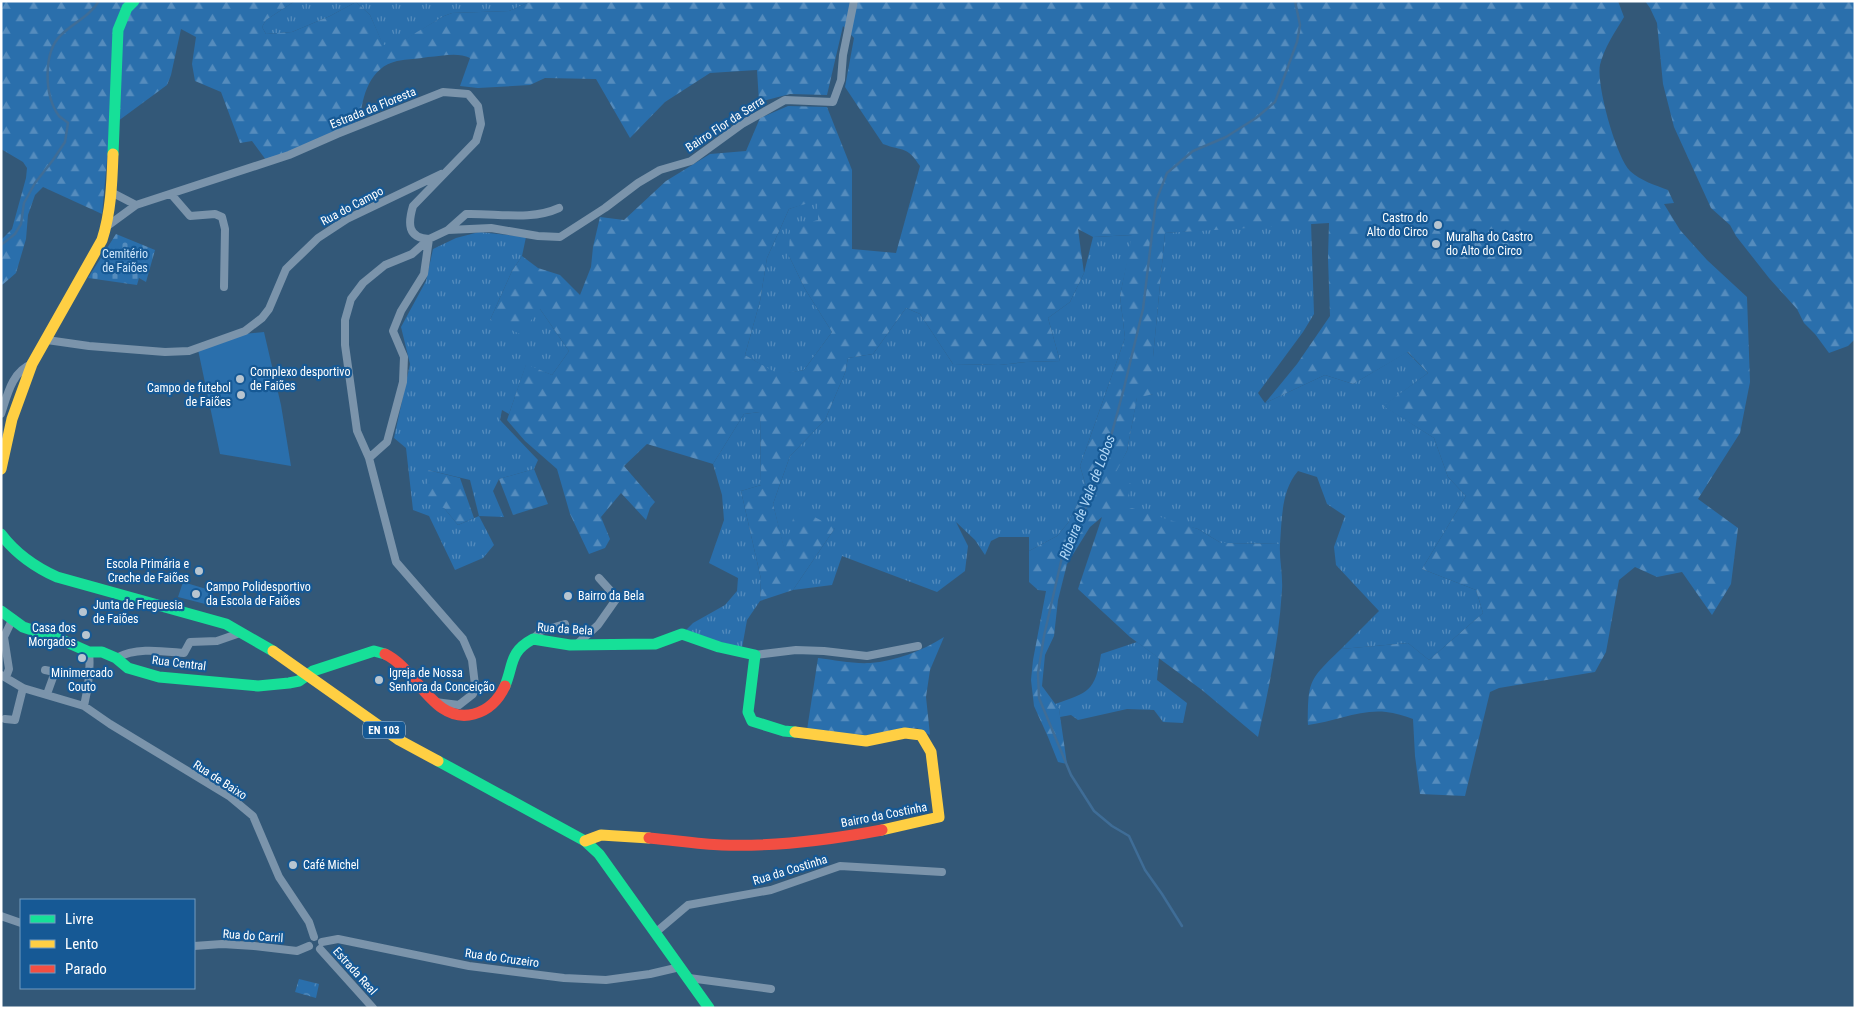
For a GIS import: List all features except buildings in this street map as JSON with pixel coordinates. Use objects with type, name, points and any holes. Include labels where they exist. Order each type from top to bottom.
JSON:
[{"type":"street","points":[[1,469],[12,418],[32,364],[102,240],[106,227],[111,192],[118,30],[127,8],[134,1]]},
{"type":"street","name":"Bairro Flor da Serra","points":[[435,702],[459,705],[474,694],[475,684],[472,660],[463,639],[396,562],[370,458],[357,431],[345,345],[345,320],[350,299],[363,282],[385,265],[412,254],[429,239],[448,230],[492,228],[538,236],[560,237],[605,208],[638,183],[660,170],[691,161],[742,124],[785,100],[832,102],[841,80],[843,55],[854,1]]},
{"type":"street","name":"Estrada da Floresta","points":[[106,227],[136,205],[289,155],[443,92],[468,94],[478,106],[481,124],[476,141],[413,206],[409,220],[412,232],[421,238],[429,239]]},
{"type":"street","name":"Rua do Campo","points":[[47,340],[89,346],[165,352],[189,351],[245,331],[262,318],[269,308],[286,269],[318,238],[347,219],[445,172]]},
{"type":"street","points":[[111,192],[136,205]]},
{"type":"street","points":[[171,194],[190,216],[215,214],[222,218],[225,229],[224,287]]},
{"type":"street","points":[[448,230],[466,214],[528,214],[549,212],[559,208]]},
{"type":"street","points":[[370,458],[386,442],[403,382],[404,357],[393,331],[401,311],[424,274],[429,239]]},
{"type":"street","points":[[1,414],[16,376],[25,367],[32,364]]},
{"type":"street","name":"EN 103","points":[[1,534],[29,561],[45,573],[66,581],[226,624],[273,652],[399,740],[585,841],[599,854],[709,1008]]},
{"type":"street","points":[[576,645],[598,625],[617,598],[599,578]]},
{"type":"street","name":"Rua Central","points":[[1,611],[23,627],[62,640],[89,652],[102,652],[116,658],[128,668],[159,677],[258,686],[299,681],[306,676]]},
{"type":"street","points":[[3,676],[9,669],[4,637],[13,618]]},
{"type":"street","points":[[533,639],[541,631],[565,624]]},
{"type":"street","points":[[116,658],[127,652],[184,653],[190,642],[217,641],[240,633]]},
{"type":"street","name":"Rua da Bela","points":[[306,676],[313,671],[374,651],[381,652],[390,655],[419,683],[435,702],[453,716],[472,714],[487,709],[500,698],[508,680],[515,653],[524,644],[533,639],[576,645],[655,644],[682,634],[719,647],[755,655]]},
{"type":"street","points":[[755,655],[796,650],[867,656],[918,646]]},
{"type":"street","points":[[84,706],[88,687],[89,652]]},
{"type":"street","name":"Bairro da Costinha","points":[[585,841],[595,836],[611,836],[671,839],[726,845],[779,844],[844,837],[896,828],[939,817],[931,752],[921,735],[905,733],[866,741],[784,732],[752,721],[748,712],[755,655]]},
{"type":"street","points":[[45,670],[55,672],[47,694]]},
{"type":"street","name":"Rua de Baixo","points":[[3,676],[23,688],[84,706],[110,724],[229,796],[253,816],[280,877],[309,922],[314,937]]},
{"type":"street","points":[[5,719],[15,720],[23,688]]},
{"type":"street","name":"Rua da Costinha","points":[[655,933],[688,905],[771,890],[840,866],[942,872]]},
{"type":"street","points":[[1,916],[20,924]]},
{"type":"street","points":[[314,937],[318,938],[321,946],[315,951],[309,946],[310,940],[314,937]]},
{"type":"street","name":"Rua do Cruzeiro","points":[[321,946],[338,939],[469,966],[564,978],[606,980],[650,974],[680,967]]},
{"type":"street","name":"Rua do Carril","points":[[195,946],[222,944],[297,951],[309,946]]},
{"type":"street","name":"Estrada Real","points":[[321,946],[373,1008]]},
{"type":"street","points":[[689,978],[771,989]]},
{"type":"green space","points":[[1,1],[295,1],[266,20],[262,27],[266,34],[292,32],[330,16],[356,2],[370,15],[383,44],[390,48],[452,13],[509,11],[532,1],[1618,1],[1624,17],[1604,52],[1600,65],[1600,74],[1608,120],[1619,151],[1630,171],[1648,182],[1668,190],[1674,203],[1664,204],[1680,230],[1707,260],[1747,297],[1750,382],[1740,433],[1698,499],[1738,528],[1731,584],[1712,615],[1682,572],[1657,577],[1635,567],[1619,580],[1606,652],[1595,672],[1499,688],[1490,692],[1465,796],[1420,794],[1413,719],[1393,713],[1366,712],[1308,725],[1309,698],[1312,682],[1322,668],[1341,649],[1408,643],[1429,660],[1483,613],[1476,590],[1422,569],[1466,496],[1448,477],[1434,438],[1383,406],[1428,373],[1408,352],[1353,384],[1325,375],[1265,403],[1297,364],[1330,316],[1329,223],[1165,233],[1153,357],[1153,394],[1137,398],[1127,451],[1115,474],[1131,484],[1125,510],[1132,508],[1198,529],[1221,543],[1280,544],[1281,608],[1266,701],[1258,737],[1202,690],[1130,637],[1078,589],[1102,517],[1090,527],[1067,564],[1058,600],[1054,636],[1045,655],[1042,686],[1059,709],[1067,764],[1058,762],[1034,706],[1031,680],[1033,660],[1046,591],[1038,590],[1029,582],[1029,551],[1057,536],[1068,523],[1086,486],[1080,466],[1125,338],[1120,296],[1132,235],[1093,237],[1078,229],[1084,273],[1070,302],[1048,318],[1060,361],[999,365],[953,364],[920,314],[906,308],[873,354],[848,358],[845,373],[825,420],[790,456],[773,504],[785,551],[796,507],[835,528],[793,590],[760,601],[761,579],[741,491],[761,485],[760,412],[744,414],[713,464],[647,444],[624,466],[655,502],[650,508],[646,520],[621,493],[601,517],[610,539],[605,548],[589,554],[570,514],[557,469],[525,441],[507,420],[526,364],[552,375],[569,351],[540,309],[520,334],[490,320],[512,271],[522,256],[538,268],[560,275],[580,295],[591,267],[593,247],[600,217],[624,220],[666,181],[710,154],[746,151],[760,118],[788,106],[827,107],[852,170],[852,249],[896,253],[920,166],[908,152],[883,144],[845,87],[854,38],[843,26],[827,95],[790,94],[759,102],[757,70],[710,73],[665,102],[630,138],[596,79],[545,78],[530,85],[478,88],[460,86],[470,58],[465,56],[450,55],[397,61],[380,69],[374,76],[365,92],[360,120],[288,153],[266,160],[252,141],[240,143],[221,92],[195,81],[192,64],[196,37],[181,29],[167,85],[110,127],[102,214],[43,187],[35,195],[28,215],[26,239],[16,273],[1,286],[1,240],[12,229],[27,168],[23,162],[1,149]],"holes":[[[818,200],[818,220],[790,227],[789,256],[805,289],[832,332],[804,370],[778,374],[745,355],[760,301],[767,258],[789,209]]]},
{"type":"green space","points":[[295,1],[532,1],[509,11],[452,13],[390,49],[383,45],[370,15],[356,2],[330,16],[292,32],[266,34],[262,27],[266,20]]},
{"type":"green space","points":[[1645,1],[1855,1],[1855,339],[1848,346],[1829,353],[1804,323],[1797,309],[1769,278],[1736,236],[1730,225],[1711,208],[1674,127],[1663,84],[1657,23]]},
{"type":"green space","points":[[818,199],[818,220],[789,256],[805,289],[832,332],[804,370],[778,375],[745,355],[760,301],[767,258],[789,209]]},
{"type":"green space","points":[[1311,222],[1314,314],[1258,393],[1265,403],[1325,375],[1353,384],[1407,352],[1428,373],[1384,406],[1434,438],[1448,477],[1466,496],[1422,569],[1476,590],[1483,613],[1429,660],[1408,643],[1341,649],[1379,611],[1336,565],[1334,547],[1345,516],[1327,504],[1317,477],[1298,471],[1292,479],[1283,506],[1280,544],[1221,543],[1198,529],[1124,510],[1114,474],[1127,451],[1137,397],[1153,394],[1153,357],[1165,233]]},
{"type":"green space","points":[[479,232],[526,237],[522,256],[512,271],[490,320],[540,309],[569,351],[552,375],[526,365],[509,414],[502,410],[500,420],[538,460],[534,469],[499,479],[493,491],[504,517],[479,516],[494,545],[483,558],[455,570],[429,516],[413,510],[406,448],[394,438],[410,364],[401,327],[426,281],[433,249],[456,238]],"holes":[[[428,470],[470,480],[479,516],[458,525],[444,508]]]},
{"type":"green space","name":"Cemitério de Faiões","points":[[116,234],[155,250],[146,282],[139,278],[137,285],[88,278]]},
{"type":"green space","points":[[1133,235],[1120,296],[1125,338],[1080,466],[1086,486],[1068,523],[1057,536],[1029,551],[1029,537],[999,537],[991,541],[985,555],[975,540],[956,522],[968,546],[965,571],[937,592],[842,556],[832,585],[793,590],[835,528],[785,553],[773,504],[790,456],[825,420],[845,373],[848,358],[873,354],[906,308],[920,314],[953,364],[999,365],[1060,361],[1048,318],[1070,302],[1084,273],[1093,237]]},
{"type":"green space","name":"Complexo desportivo de Faiões","points":[[264,332],[281,405],[291,466],[220,454],[197,345],[234,335]]},
{"type":"green space","points":[[760,412],[761,485],[741,491],[761,579],[760,601],[747,620],[742,648],[684,632],[693,623],[725,605],[737,591],[738,578],[709,563],[724,520],[722,495],[713,464],[744,414]]},
{"type":"green space","points":[[534,469],[548,504],[513,515],[499,479]]},
{"type":"green space","points":[[428,470],[460,478],[474,518],[458,525],[444,508],[427,503]]},
{"type":"green space","name":"Campo Polidesportivo da Escola de Faiões","points":[[183,582],[213,591],[209,605],[178,597]]},
{"type":"green space","points":[[944,637],[930,670],[926,697],[930,735],[917,728],[864,736],[807,730],[818,658],[857,663],[880,662],[927,647]]},
{"type":"green space","points":[[1137,642],[1159,658],[1157,680],[1187,703],[1183,723],[1163,722],[1154,710],[1127,709],[1078,720],[1071,715],[1060,717],[1059,709],[1055,704],[1083,693],[1088,689],[1096,676],[1101,654]]},
{"type":"green space","points":[[299,979],[319,984],[316,998],[295,992]]},
{"type":"waterway","points":[[1,245],[15,234],[21,224],[24,203],[35,183],[65,142],[68,123],[59,116],[54,107],[48,86],[51,52],[61,35],[91,11],[99,1]]},
{"type":"waterway","name":"Ribeira de Vale de Lobos","points":[[1182,926],[1145,870],[1129,836],[1112,826],[1094,811],[1071,775],[1039,698],[1038,673],[1044,636],[1063,553],[1085,510],[1106,455],[1124,388],[1143,309],[1156,201],[1167,173],[1193,151],[1226,137],[1256,118],[1275,102],[1297,42],[1300,25],[1295,1]]},
{"type":"traffic: fast","points":[[113,154],[118,30],[127,8],[134,1]]},
{"type":"traffic: fast","points":[[1,534],[26,559],[57,577],[226,624],[273,651]]},
{"type":"traffic: fast","points":[[1,611],[23,627],[62,640],[89,652],[102,652],[116,658],[128,668],[159,677],[258,686],[289,683],[299,681],[313,671],[374,651],[385,654]]},
{"type":"traffic: fast","points":[[505,686],[513,659],[520,649],[533,639],[570,645],[655,644],[682,634],[719,647],[755,655],[748,712],[752,721],[784,731],[795,732]]},
{"type":"traffic: fast","points":[[438,761],[585,841],[599,854],[709,1008]]},
{"type":"traffic: slow","points":[[1,469],[12,419],[32,364],[102,240],[109,208],[113,154]]},
{"type":"traffic: slow","points":[[273,651],[399,740],[438,761]]},
{"type":"traffic: slow","points":[[795,732],[866,741],[905,733],[921,735],[931,752],[939,817],[882,830]]},
{"type":"traffic: slow","points":[[585,841],[601,835],[649,838]]},
{"type":"traffic: jam","points":[[385,654],[407,671],[437,704],[448,711],[460,715],[474,714],[489,707],[497,700],[505,686]]},
{"type":"traffic: jam","points":[[649,838],[713,844],[762,845],[822,840],[882,830]]},
{"type":"place","name":"Castro do Alto do Circo","points":[[1438,225]]},
{"type":"place","name":"Muralha do Castro do Alto do Circo","points":[[1436,244]]},
{"type":"place","name":"Complexo desportivo de Faiões","points":[[240,379]]},
{"type":"place","name":"Campo de futebol de Faiões","points":[[241,395]]},
{"type":"place","name":"Escola Primária e Creche de Faiões","points":[[199,571]]},
{"type":"place","name":"Campo Polidesportivo da Escola de Faiões","points":[[196,594]]},
{"type":"place","name":"Bairro da Bela","points":[[568,596]]},
{"type":"place","name":"Junta de Freguesia de Faiões","points":[[83,612]]},
{"type":"place","name":"Casa dos Morgados","points":[[86,635]]},
{"type":"place","name":"Minimercado Couto","points":[[82,658]]},
{"type":"place","name":"Igreja de Nossa Senhora da Conceição","points":[[379,680]]},
{"type":"place","name":"Café Michel","points":[[293,865]]}]
